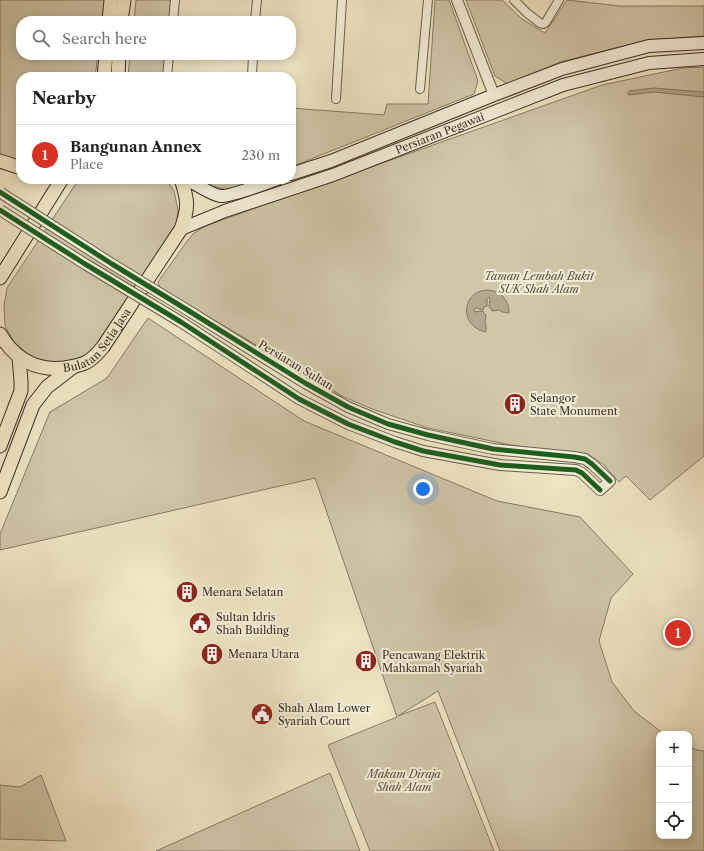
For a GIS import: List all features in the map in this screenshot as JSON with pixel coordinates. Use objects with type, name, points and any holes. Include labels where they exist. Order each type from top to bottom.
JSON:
[{"type":"main road","points":[[109,16],[111,0]]},
{"type":"main road","points":[[122,16],[124,0]]},
{"type":"main road","name":"Persiaran Pegawai","points":[[296,172],[331,161],[562,69],[649,46],[704,43]]},
{"type":"main road","name":"Persiaran Pegawai","points":[[181,229],[225,210],[333,175],[563,85],[649,63],[704,58]]},
{"type":"main road","points":[[104,72],[106,60]]},
{"type":"main road","points":[[118,72],[119,60]]},
{"type":"main road","points":[[0,161],[16,166]]},
{"type":"main road","points":[[0,278],[59,184]]},
{"type":"main road","name":"Bulatan Setia Jasa","points":[[0,334],[4,341],[19,357],[38,366],[53,369],[73,367],[85,363],[93,357],[103,347],[181,229],[187,206],[182,184]]},
{"type":"main road","points":[[195,184],[221,196],[261,184]]},
{"type":"main road","points":[[0,446],[21,391],[19,357]]},
{"type":"main road","points":[[0,492],[33,406],[47,387],[73,367]]},
{"type":"street","points":[[173,16],[175,0]]},
{"type":"street","points":[[255,16],[257,0]]},
{"type":"street","points":[[336,99],[342,0]]},
{"type":"street","points":[[420,89],[428,0]]},
{"type":"street","points":[[457,0],[494,95]]},
{"type":"street","points":[[514,0],[543,24],[546,22],[560,0]]},
{"type":"street","points":[[168,72],[169,60]]},
{"type":"street","points":[[252,72],[253,60]]},
{"type":"street","name":"Persiaran Sultan","points":[[0,210],[84,264],[181,322],[299,399],[348,424],[423,451],[500,465],[576,470],[582,473],[600,490],[610,481],[585,459],[493,449],[428,435],[388,424],[348,407],[305,383],[112,264],[1,192]]},
{"type":"green space","points":[[0,0],[106,0],[104,16],[16,16],[16,60],[97,60],[96,72],[16,72],[16,159],[0,156]]},
{"type":"green space","points":[[136,0],[171,0],[169,16],[134,16]]},
{"type":"green space","points":[[435,0],[449,0],[478,81],[474,94],[296,165],[296,108],[384,115],[387,104],[428,104]]},
{"type":"green space","points":[[466,0],[502,0],[522,19],[545,33],[567,0],[620,6],[704,6],[704,36],[647,40],[560,62],[508,84],[495,76]]},
{"type":"green space","points":[[130,60],[166,60],[164,72],[128,72]]},
{"type":"green space","name":"Taman Lembah Bukit SUK Shah Alam","points":[[704,67],[704,456],[650,500],[626,476],[619,482],[603,464],[592,458],[506,444],[428,428],[372,409],[342,396],[160,288],[158,282],[185,244],[193,234],[205,226],[602,85],[683,68]]},
{"type":"green space","points":[[76,184],[169,184],[174,191],[178,210],[176,226],[102,345],[86,358],[64,365],[47,363],[30,356],[14,342],[5,326],[4,306],[7,288]]},
{"type":"green space","points":[[207,184],[248,184],[231,191]]},
{"type":"green space","name":"Makam Diraja Shah Alam","points":[[148,318],[304,421],[497,501],[580,517],[633,574],[611,598],[599,641],[612,682],[634,711],[660,731],[656,731],[656,839],[692,839],[692,748],[704,751],[704,851],[500,851],[438,691],[398,716],[435,702],[494,851],[370,851],[328,745],[397,717],[315,478],[0,550],[0,534],[50,412],[107,378]]},
{"type":"green space","points":[[330,773],[360,851],[156,851]]},
{"type":"green space","points":[[41,775],[66,841],[0,839],[0,785],[20,787]]},
{"type":"shaded area","points":[[654,88],[704,92],[704,97],[654,92],[628,95],[629,91]]},
{"type":"shaded area","points":[[491,290],[503,296],[509,308],[509,313],[502,312],[500,310],[492,311],[489,307],[489,297],[487,299],[487,306],[484,307],[483,310],[476,308],[474,310],[475,312],[483,311],[486,315],[486,332],[477,329],[471,324],[466,310],[471,297],[477,292]]},
{"type":"cycle path","points":[[0,192],[112,264],[305,383],[348,407],[388,424],[428,435],[493,449],[585,459],[610,481]]},
{"type":"cycle path","points":[[0,210],[181,322],[299,399],[348,424],[423,451],[500,465],[576,470],[582,473],[600,490]]},
{"type":"place","name":"Selangor State Monument","points":[[515,404]]},
{"type":"place","name":"Menara Selatan","points":[[187,592]]},
{"type":"place","name":"Sultan Idris Shah Building","points":[[200,623]]},
{"type":"place","name":"Bangunan Annex","points":[[678,633]]},
{"type":"place","name":"Menara Utara","points":[[212,654]]},
{"type":"place","name":"Pencawang Elektrik Mahkamah Syariah","points":[[366,661]]},
{"type":"place","name":"Shah Alam Lower Syariah Court","points":[[262,714]]}]
